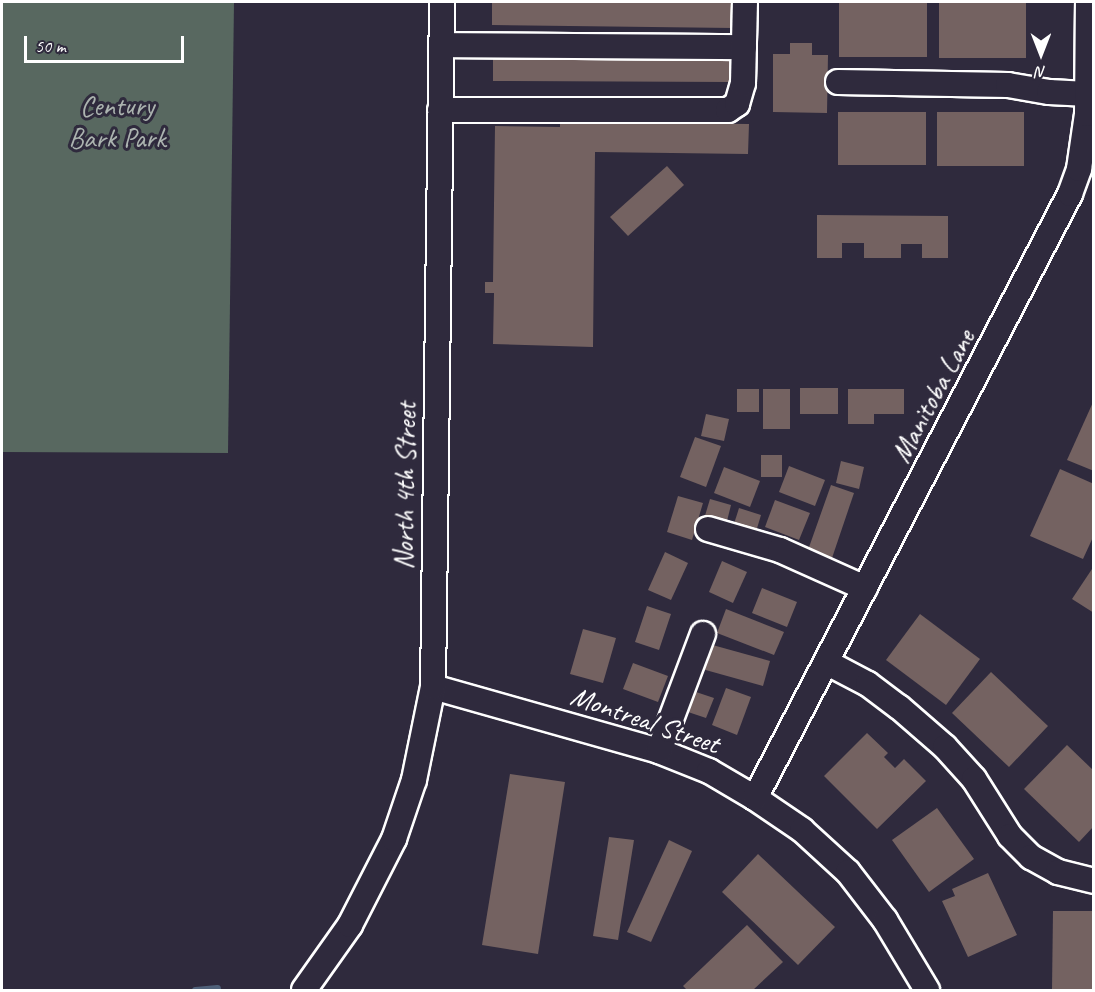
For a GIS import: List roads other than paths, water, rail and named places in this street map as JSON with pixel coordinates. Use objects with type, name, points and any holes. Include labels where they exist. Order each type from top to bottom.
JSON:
[{"type":"street","name":"North 4th Street","points":[[304,990],[333,951],[366,898],[394,839],[414,780],[433,687],[442,2]]},
{"type":"street","points":[[440,110],[728,110],[737,104],[741,94],[745,2]]},
{"type":"street","name":"Manitoba Lane","points":[[755,798],[1060,217],[1078,169],[1084,141],[1088,94],[1088,2]]},
{"type":"street","points":[[441,45],[744,47]]},
{"type":"street","points":[[838,82],[1008,85],[1049,92],[1088,94]]},
{"type":"street","points":[[708,529],[780,550],[865,588]]},
{"type":"street","points":[[659,751],[703,634]]},
{"type":"street","points":[[826,662],[876,690],[945,747],[974,779],[1010,836],[1031,857],[1058,872],[1094,881]]},
{"type":"street","name":"Montreal Street","points":[[433,687],[659,751],[709,771],[755,798],[802,830],[848,872],[885,920],[927,990]]},
{"type":"waterway","points":[[195,990],[217,988]]},
{"type":"park label","name":"Century Bark Park","points":[[117,122]]}]
